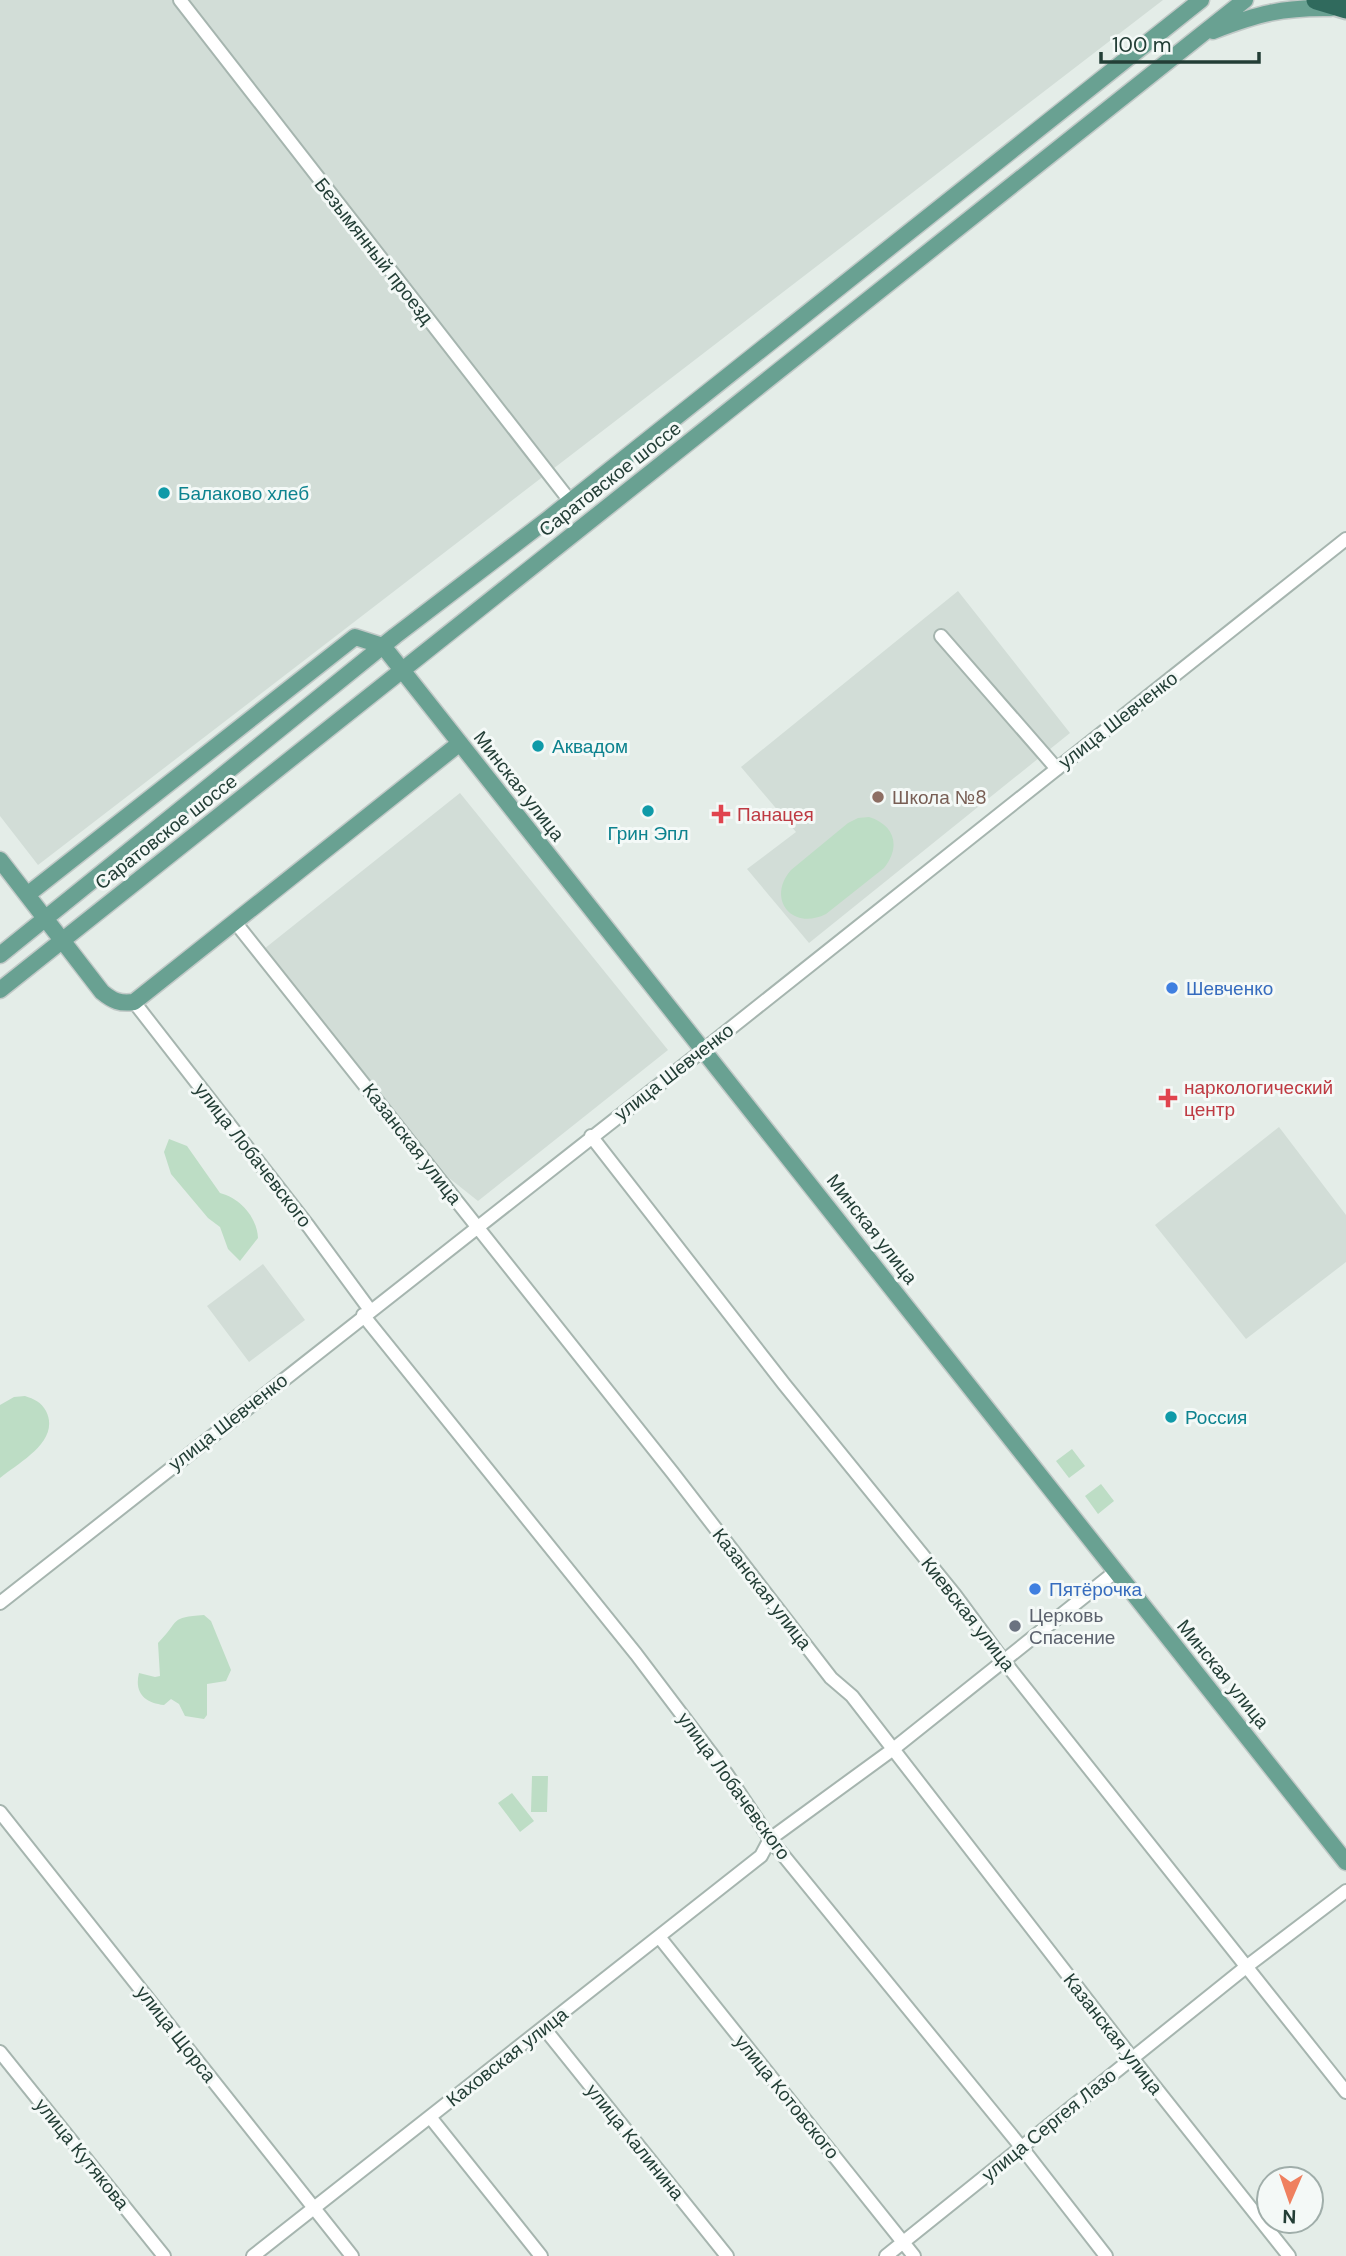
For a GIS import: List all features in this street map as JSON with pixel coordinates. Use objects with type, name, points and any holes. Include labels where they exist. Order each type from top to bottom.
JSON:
[{"type":"highway","points":[[1316,0],[1345,8]]},
{"type":"main road","name":"Саратовское шоссе","points":[[0,955],[383,646],[570,501],[1201,0]]},
{"type":"main road","name":"Саратовское шоссе","points":[[0,990],[1245,0]]},
{"type":"main road","points":[[1201,36],[1255,15],[1289,8],[1345,8]]},
{"type":"main road","points":[[27,895],[355,637],[383,646]]},
{"type":"main road","name":"Минская улица","points":[[383,646],[1346,1862]]},
{"type":"main road","points":[[0,860],[102,992],[111,1000],[134,1002],[460,743]]},
{"type":"street","name":"Безымянный проезд","points":[[180,0],[570,501]]},
{"type":"street","name":"улица Шевченко","points":[[0,1603],[702,1051],[1346,539]]},
{"type":"street","points":[[941,636],[1056,769]]},
{"type":"street","name":"Казанская улица","points":[[235,922],[831,1678],[852,1696],[1289,2256]]},
{"type":"street","name":"улица Лобачевского","points":[[134,1002],[309,1227],[367,1313],[636,1654],[726,1773],[770,1839],[1106,2256]]},
{"type":"street","name":"Киевская улица","points":[[591,1136],[784,1384],[953,1592],[1003,1660],[1346,2092]]},
{"type":"street","name":"Каховская улица","points":[[253,2256],[660,1938],[761,1856],[770,1839],[892,1750],[1115,1572]]},
{"type":"street","name":"улица Щорса","points":[[0,1812],[352,2256]]},
{"type":"street","points":[[761,1856],[782,1854]]},
{"type":"street","name":"улица Сергея Лазо","points":[[886,2256],[1246,1966],[1346,1891]]},
{"type":"street","name":"улица Котовского","points":[[660,1938],[914,2256]]},
{"type":"street","name":"улица Калинина","points":[[544,2028],[727,2256]]},
{"type":"street","name":"улица Кутякова","points":[[0,2052],[164,2256]]},
{"type":"street","points":[[430,2117],[541,2256]]},
{"type":"shaded area","points":[[0,0],[1163,0],[38,865],[0,816]]},
{"type":"shaded area","name":"Школа №8","points":[[958,591],[1070,733],[809,943],[747,869],[796,832],[741,767]]},
{"type":"shaded area","points":[[460,793],[668,1050],[478,1201],[449,1178],[264,949]]},
{"type":"shaded area","points":[[1279,1127],[1346,1215],[1346,1262],[1246,1339],[1155,1225]]},
{"type":"shaded area","points":[[263,1264],[305,1320],[249,1362],[207,1306]]},
{"type":"green space","points":[[869,817],[885,825],[893,838],[892,852],[884,868],[826,914],[814,918],[793,915],[786,909],[781,892],[791,870],[848,823]]},
{"type":"green space","points":[[169,1139],[187,1146],[220,1193],[241,1204],[251,1216],[258,1238],[240,1261],[228,1249],[220,1227],[208,1218],[171,1174],[164,1152]]},
{"type":"green space","points":[[25,1396],[37,1401],[46,1411],[48,1432],[36,1450],[0,1478],[0,1405],[14,1397]]},
{"type":"green space","points":[[1072,1449],[1085,1466],[1069,1478],[1056,1461]]},
{"type":"green space","points":[[1101,1484],[1114,1501],[1098,1514],[1085,1496]]},
{"type":"green space","points":[[204,1615],[211,1621],[231,1670],[226,1681],[207,1684],[207,1715],[204,1719],[185,1716],[179,1704],[171,1699],[164,1705],[151,1702],[142,1696],[138,1680],[139,1673],[160,1676],[158,1643],[176,1622],[185,1617]]},
{"type":"green space","points":[[532,1776],[548,1776],[547,1812],[531,1812]]},
{"type":"green space","points":[[512,1793],[534,1821],[520,1832],[498,1803]]},
{"type":"place","name":"Балаково хлеб","points":[[164,493]]},
{"type":"place","name":"Аквадом","points":[[538,746]]},
{"type":"place","name":"Школа №8","points":[[878,797]]},
{"type":"place","name":"Грин Эпл","points":[[648,811]]},
{"type":"place","name":"Панацея","points":[[721,814]]},
{"type":"place","name":"Шевченко","points":[[1172,988]]},
{"type":"place","name":"наркологический центр","points":[[1168,1098]]},
{"type":"place","name":"Россия","points":[[1171,1417]]},
{"type":"place","name":"Пятёрочка","points":[[1035,1589]]},
{"type":"place","name":"Церковь Спасение","points":[[1015,1626]]}]
